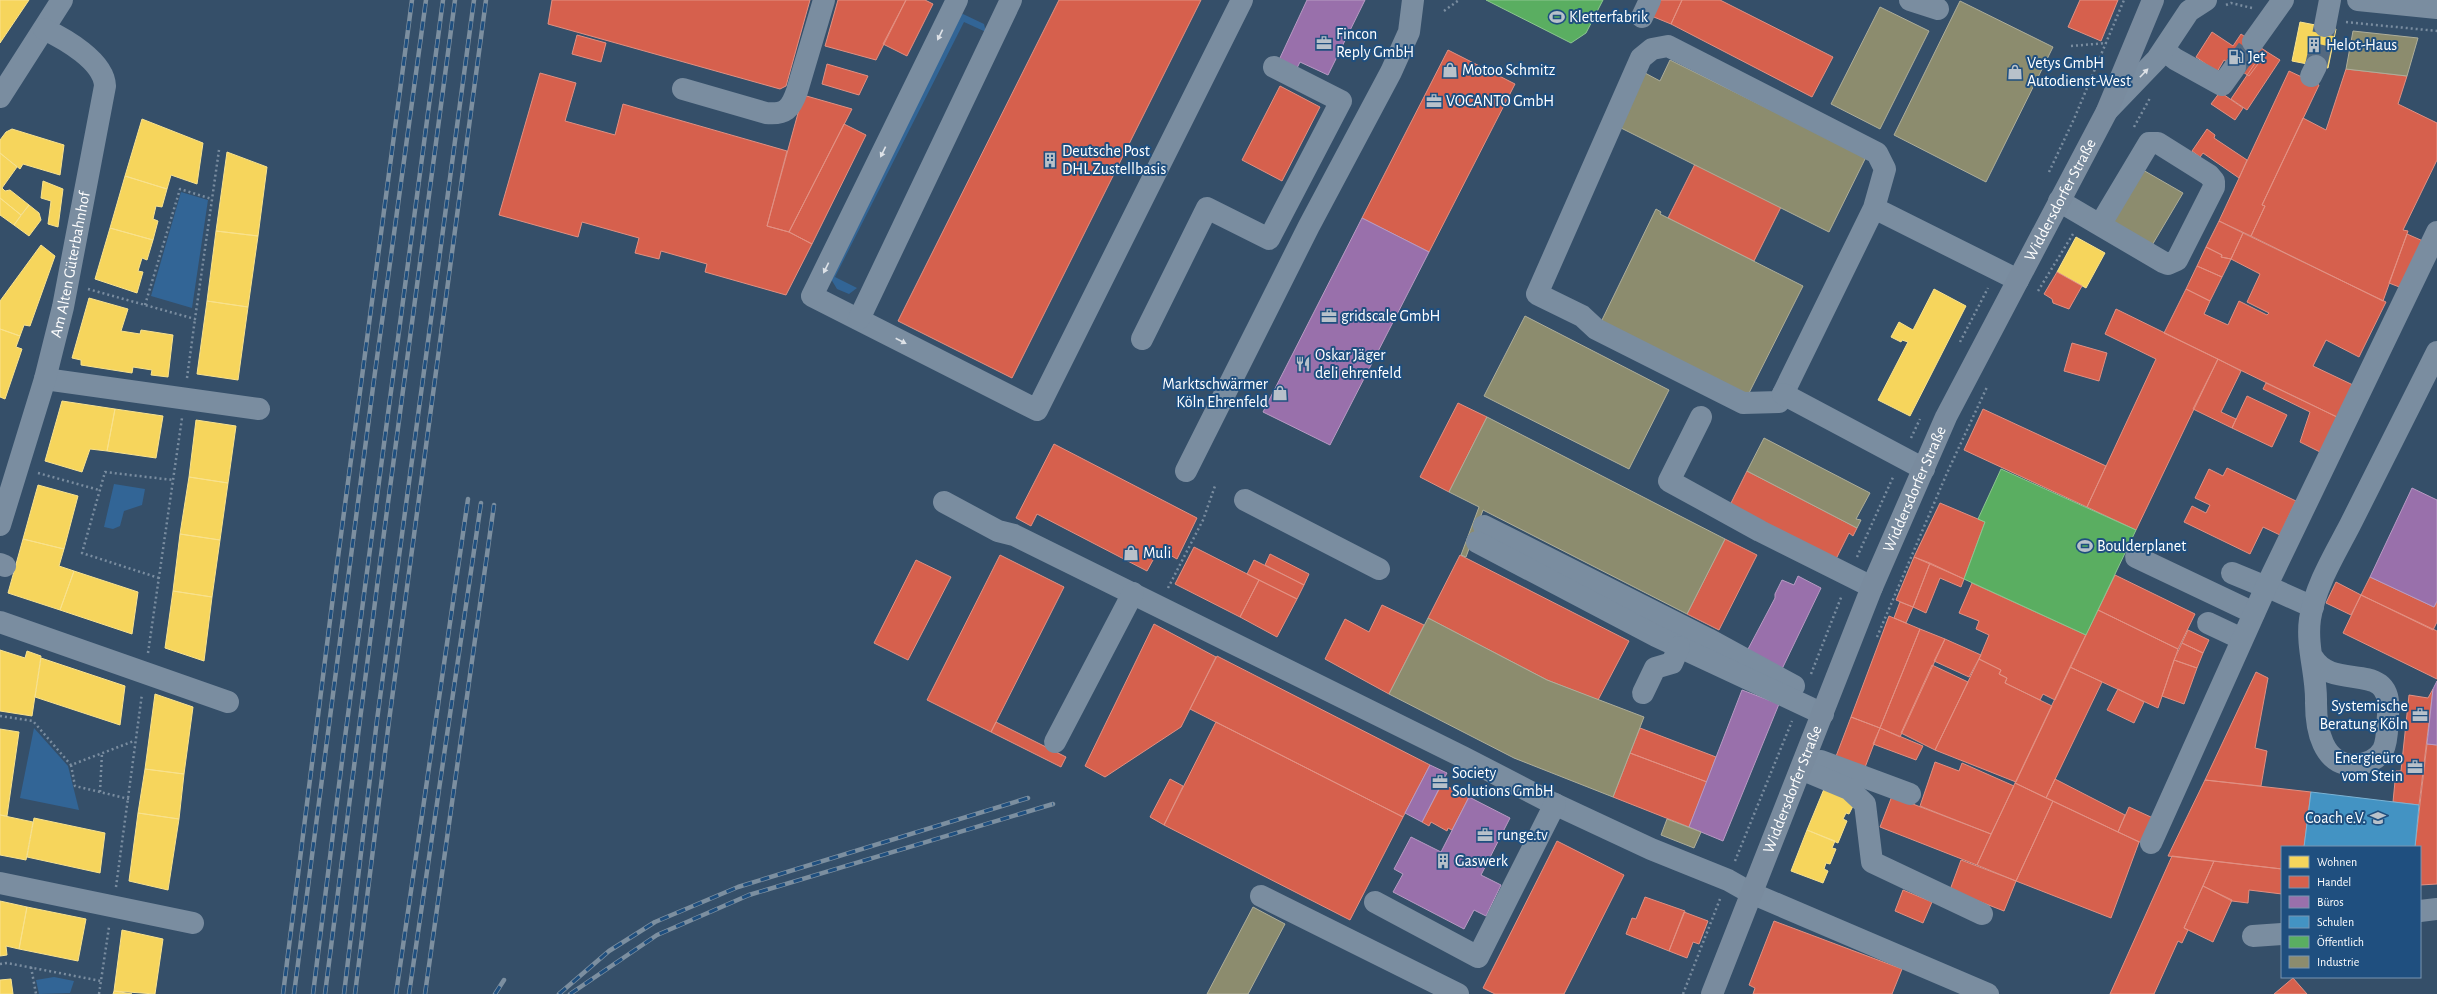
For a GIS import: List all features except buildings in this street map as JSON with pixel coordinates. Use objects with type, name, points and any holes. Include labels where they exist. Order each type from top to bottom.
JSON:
[{"type":"main road","name":"Widdersdorfer Straße","points":[[1712,994],[1872,587],[1946,417],[2107,111],[2153,0]]},
{"type":"street","points":[[0,97],[62,0]]},
{"type":"street","points":[[684,89],[766,113],[777,114],[786,111],[792,106],[797,92],[824,0]]},
{"type":"street","points":[[957,0],[812,296],[1037,410],[1242,0]]},
{"type":"street","points":[[859,319],[1011,0]]},
{"type":"street","points":[[1186,471],[1305,234],[1391,72],[1409,32],[1412,0]]},
{"type":"street","points":[[1910,0],[1938,9]]},
{"type":"street","points":[[2107,111],[2158,59],[2189,11],[2206,0]]},
{"type":"street","points":[[2253,42],[2283,0]]},
{"type":"street","points":[[2324,26],[2330,0]]},
{"type":"street","points":[[2358,0],[2437,8]]},
{"type":"street","name":"Am Alten Güterbahnhof","points":[[0,524],[45,380],[82,213],[105,86],[104,76],[96,66],[69,41],[44,29]]},
{"type":"street","points":[[1668,46],[1877,153],[1885,169],[1874,208],[1779,402],[1743,403],[1596,328],[1582,316],[1537,294],[1641,58],[1652,49],[1668,46]]},
{"type":"street","points":[[2164,50],[2175,59],[2222,85],[2235,67]]},
{"type":"street","points":[[1142,339],[1207,208],[1269,239],[1341,100],[1274,68]]},
{"type":"street","points":[[2060,201],[2092,220],[2163,262],[2173,264],[2177,260],[2211,193],[2214,181],[2209,175],[2158,143],[2149,143],[2092,220]]},
{"type":"street","points":[[1874,208],[2018,280]]},
{"type":"street","points":[[2151,843],[2266,587],[2437,232]]},
{"type":"street","points":[[2313,658],[2324,672],[2367,678],[2378,682],[2386,691],[2389,699],[2386,736],[2383,750],[2374,760],[2364,764],[2353,765],[2334,758],[2325,749],[2319,736],[2316,718],[2316,685],[2309,633],[2313,607],[2325,574],[2437,352]]},
{"type":"street","points":[[45,380],[259,409]]},
{"type":"street","points":[[1783,394],[1924,469]]},
{"type":"street","points":[[1701,417],[1668,481],[1760,531],[1872,587]]},
{"type":"street","points":[[1245,500],[1379,569]]},
{"type":"street","points":[[944,502],[998,531],[1014,535],[1133,593],[1555,804],[1651,849],[1728,880],[1751,893],[1988,994]]},
{"type":"street","points":[[1481,534],[1708,639],[1825,708],[1679,647],[1481,534]]},
{"type":"street","points":[[2136,557],[2254,613]]},
{"type":"street","points":[[2232,573],[2313,607]]},
{"type":"street","points":[[1055,742],[1133,593]]},
{"type":"street","points":[[0,622],[228,702]]},
{"type":"street","points":[[2208,623],[2242,639]]},
{"type":"street","points":[[1643,693],[1655,668],[1672,663],[1679,647]]},
{"type":"street","points":[[1804,762],[1910,794]]},
{"type":"street","points":[[1804,762],[1849,789],[1865,804],[1872,862],[1982,914]]},
{"type":"street","points":[[1375,902],[1478,957],[1555,804]]},
{"type":"street","points":[[0,883],[193,923]]},
{"type":"street","points":[[1261,896],[1458,994]]},
{"type":"street","points":[[2421,911],[2437,909]]},
{"type":"street","points":[[2253,936],[2281,934]]},
{"type":"path","points":[[1444,11],[1459,0]]},
{"type":"path","points":[[2071,46],[2107,43]]},
{"type":"path","points":[[2099,50],[2104,51]]},
{"type":"path","points":[[2084,84],[2089,86]]},
{"type":"path","points":[[2130,134],[2153,93]]},
{"type":"path","points":[[184,399],[219,150]]},
{"type":"path","points":[[145,305],[180,189],[212,199]]},
{"type":"path","points":[[2035,296],[2092,220]]},
{"type":"path","points":[[92,290],[195,319]]},
{"type":"path","points":[[1874,644],[1947,473],[1991,380]]},
{"type":"path","points":[[159,578],[82,553],[105,472],[173,480]]},
{"type":"path","points":[[42,474],[99,490]]},
{"type":"path","points":[[1159,607],[1203,520],[1215,486]]},
{"type":"path","points":[[0,716],[32,721],[71,765],[76,786],[129,799]]},
{"type":"path","points":[[71,765],[134,741]]},
{"type":"path","points":[[100,792],[102,753]]},
{"type":"path","points":[[99,994],[113,907]]},
{"type":"path","points":[[0,964],[7,962],[101,982]]},
{"type":"path","points":[[31,967],[36,994]]},
{"type":"shaded area","points":[[963,14],[984,24],[986,32],[964,22],[835,277],[857,288],[849,294],[837,289],[831,279],[957,16]]},
{"type":"shaded area","points":[[181,192],[208,200],[192,308],[151,296]]},
{"type":"shaded area","points":[[114,484],[145,489],[142,505],[124,511],[120,526],[113,529],[104,527]]},
{"type":"shaded area","points":[[34,728],[68,766],[79,810],[20,798]]},
{"type":"shaded area","points":[[54,977],[74,981],[70,993],[39,994],[36,980]]},
{"type":"tunnel","points":[[2316,66],[2325,26]]},
{"type":"tunnel","points":[[2235,67],[2253,42]]},
{"type":"railway","points":[[283,994],[337,565],[412,0]]},
{"type":"railway","points":[[294,994],[373,387],[426,0]]},
{"type":"railway","points":[[313,994],[344,745],[443,0]]},
{"type":"railway","points":[[325,994],[380,563],[455,0]]},
{"type":"railway","points":[[344,994],[377,720],[474,0]]},
{"type":"railway","points":[[355,994],[389,721],[486,0]]},
{"type":"railway","points":[[396,994],[468,499]]},
{"type":"railway","points":[[409,994],[481,503]]},
{"type":"railway","points":[[425,994],[494,505]]},
{"type":"railway","points":[[559,994],[609,951],[655,922],[738,887],[1028,798]]},
{"type":"railway","points":[[570,994],[657,935],[749,895],[1053,804]]},
{"type":"railway","points":[[495,994],[504,980]]},
{"type":"place","name":"Kletterfabrik","points":[[1557,17]]},
{"type":"place","name":"Fincon Reply GmbH","points":[[1324,43]]},
{"type":"place","name":"Helot-Haus","points":[[2314,45]]},
{"type":"place","name":"Jet","points":[[2236,57]]},
{"type":"place","name":"Motoo Schmitz","points":[[1450,70]]},
{"type":"place","name":"Vetys GmbH Autodienst-West","points":[[2015,72]]},
{"type":"place","name":"VOCANTO GmbH","points":[[1434,101]]},
{"type":"place","name":"Deutsche Post DHL Zustellbasis","points":[[1050,160]]},
{"type":"place","name":"gridscale GmbH","points":[[1329,316]]},
{"type":"place","name":"Oskar Jäger deli ehrenfeld","points":[[1303,364]]},
{"type":"place","name":"Marktschwärmer Köln Ehrenfeld","points":[[1280,393]]},
{"type":"place","name":"Boulderplanet","points":[[2085,546]]},
{"type":"place","name":"Muli","points":[[1131,553]]},
{"type":"place","name":"Systemische Beratung Köln","points":[[2420,715]]},
{"type":"place","name":"Energieüro vom Stein","points":[[2415,767]]},
{"type":"place","name":"Society Solutions GmbH","points":[[1440,782]]},
{"type":"place","name":"Coach e.V.","points":[[2378,818]]},
{"type":"place","name":"runge.tv","points":[[1485,835]]},
{"type":"place","name":"Gaswerk","points":[[1443,861]]}]
